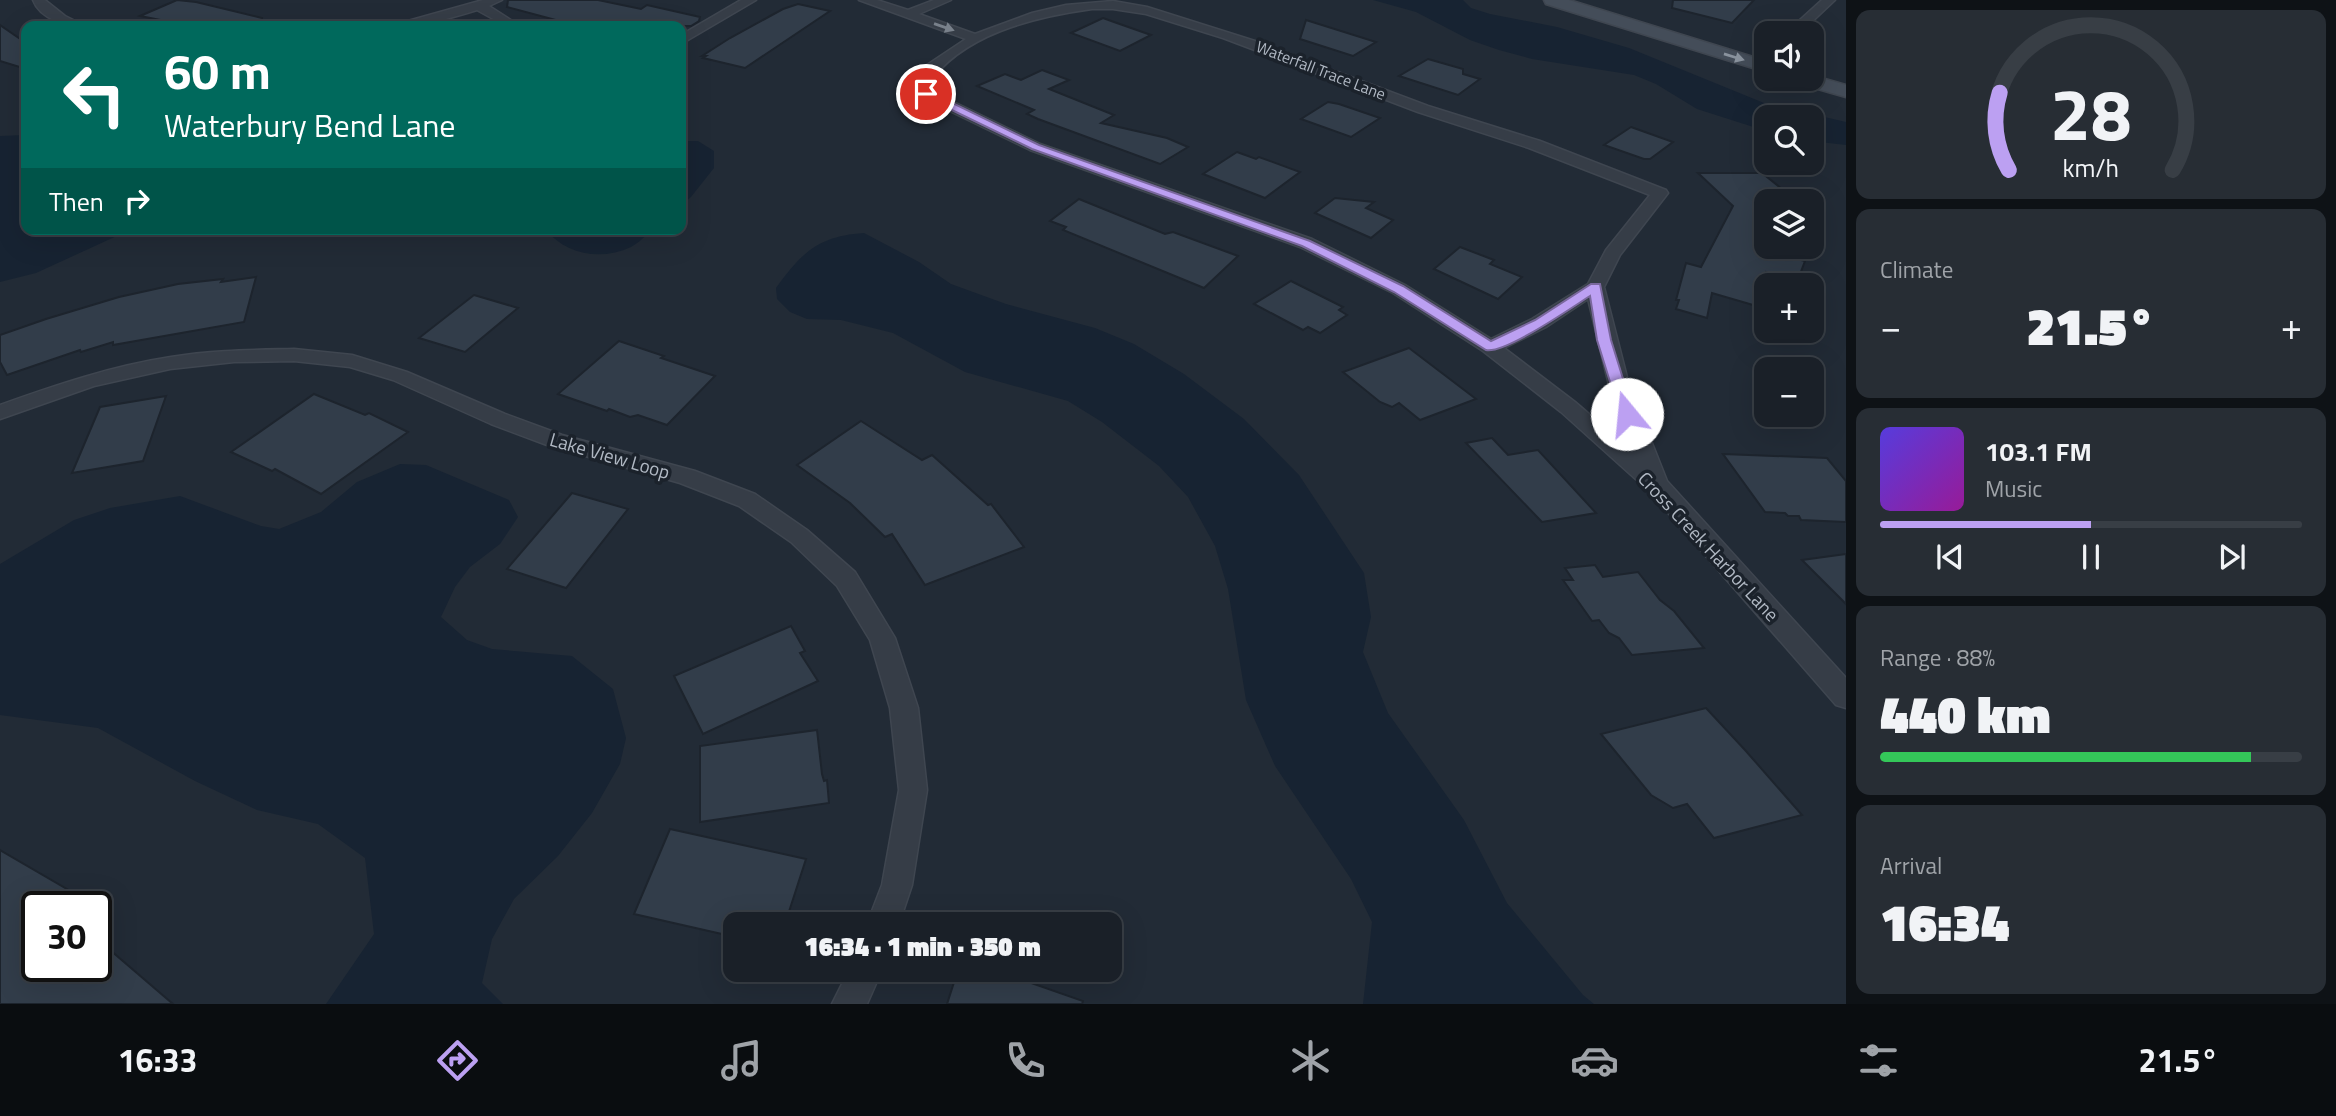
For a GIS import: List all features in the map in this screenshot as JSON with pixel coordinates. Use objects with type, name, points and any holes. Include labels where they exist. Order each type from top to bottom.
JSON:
[{"type":"main road","points":[[1552,0],[1754,63]]},
{"type":"main road","points":[[1596,0],[1754,48]]},
{"type":"main road","points":[[1824,70],[1846,76]]},
{"type":"main road","points":[[1824,85],[1846,92]]},
{"type":"street","points":[[39,0],[40,4],[66,21]]},
{"type":"street","points":[[417,21],[496,0]]},
{"type":"street","points":[[686,37],[750,0]]},
{"type":"street","points":[[865,0],[906,15],[979,31]]},
{"type":"street","points":[[910,0],[929,6],[944,6]]},
{"type":"street","points":[[1806,21],[1829,0]]},
{"type":"street","name":"Waterfall Trace Lane","points":[[979,31],[1091,5],[1114,5],[1170,17],[1251,43],[1411,105],[1516,138],[1660,193],[1612,254],[1595,287]]},
{"type":"street","points":[[480,6],[506,21]]},
{"type":"street","points":[[906,15],[929,6]]},
{"type":"street","name":"Cross Creek Harbor Lane","points":[[979,31],[923,78],[920,86],[926,94],[1035,147],[1306,243],[1399,289],[1490,347],[1568,407],[1658,486],[1846,697]]},
{"type":"street","points":[[1490,347],[1539,323],[1595,287],[1604,340],[1627,414],[1658,486]]},
{"type":"street","name":"Lake View Loop","points":[[0,412],[89,381],[170,363],[234,356],[282,355],[352,360],[400,376],[498,419],[555,440],[687,478],[747,500],[799,536],[846,579],[882,638],[904,708],[913,790],[897,885],[887,912]]},
{"type":"street","points":[[849,1004],[860,982]]},
{"type":"water","points":[[1373,0],[1463,0],[1471,8],[1490,14],[1557,27],[1629,48],[1773,105],[1754,105],[1754,127],[1697,109],[1656,84],[1634,75],[1532,59],[1499,50],[1470,40],[1416,12]]},
{"type":"water","points":[[1824,117],[1846,122],[1846,145],[1824,142]]},
{"type":"water","points":[[21,135],[21,235],[119,235],[36,273],[0,282],[0,136]]},
{"type":"water","points":[[686,141],[698,141],[714,151],[714,168],[686,202]]},
{"type":"water","points":[[864,233],[919,262],[951,284],[1006,304],[1095,328],[1134,344],[1184,374],[1244,419],[1299,475],[1364,573],[1371,617],[1363,652],[1388,713],[1464,820],[1507,903],[1583,995],[1594,1004],[1363,1004],[1372,922],[1351,879],[1275,766],[1246,700],[1228,589],[1215,546],[1188,497],[1159,466],[1102,422],[1068,401],[965,372],[893,333],[841,320],[807,319],[790,312],[777,299],[776,288],[794,265],[813,248],[835,238]]},
{"type":"water","points":[[550,235],[646,235],[631,247],[608,254],[574,250]]},
{"type":"water","points":[[400,464],[426,465],[509,500],[518,517],[500,544],[470,567],[455,587],[441,617],[467,640],[492,649],[572,656],[613,689],[626,738],[620,764],[592,813],[558,856],[514,899],[492,939],[482,983],[503,1004],[326,1004],[374,934],[365,858],[318,824],[257,810],[195,781],[98,728],[0,715],[0,564],[74,520],[110,508],[180,496],[261,526],[279,529],[321,512],[357,482]]},
{"type":"building","points":[[177,0],[262,18],[262,21],[158,21],[160,20],[140,16]]},
{"type":"building","points":[[508,0],[598,0],[641,9],[647,5],[700,17],[699,21],[691,26],[686,26],[686,21],[559,21],[507,7]]},
{"type":"building","points":[[1673,0],[1754,0],[1732,23],[1672,8]]},
{"type":"building","points":[[798,4],[830,11],[745,68],[703,58],[706,56],[702,56],[730,38],[783,9]]},
{"type":"building","points":[[1103,18],[1151,35],[1120,51],[1071,33]]},
{"type":"building","points":[[1306,20],[1376,42],[1353,56],[1300,39]]},
{"type":"building","points":[[0,25],[21,40],[21,67],[0,61]]},
{"type":"building","points":[[1428,59],[1463,69],[1463,74],[1480,79],[1458,95],[1399,76]]},
{"type":"building","points":[[1042,70],[1069,80],[1049,89],[1114,115],[1101,123],[1167,138],[1188,147],[1160,164],[1038,119],[1027,114],[1034,110],[977,86],[1005,74],[1021,80]]},
{"type":"building","points":[[1328,102],[1380,118],[1351,137],[1301,119]]},
{"type":"building","points":[[1631,127],[1673,142],[1650,159],[1604,145]]},
{"type":"building","points":[[1237,152],[1300,172],[1265,198],[1203,174]]},
{"type":"building","points":[[1698,173],[1764,175],[1782,189],[1754,189],[1754,259],[1805,261],[1800,273],[1754,273],[1753,305],[1712,293],[1707,318],[1676,309],[1686,263],[1701,267],[1733,206]]},
{"type":"building","points":[[1335,198],[1374,202],[1366,208],[1393,220],[1371,238],[1315,213]]},
{"type":"building","points":[[1079,199],[1165,234],[1173,232],[1238,256],[1204,288],[1063,230],[1066,227],[1050,221]]},
{"type":"building","points":[[1460,247],[1494,260],[1490,264],[1522,277],[1498,299],[1434,269]]},
{"type":"building","points":[[256,277],[244,322],[113,345],[113,342],[81,352],[80,350],[7,375],[0,362],[0,335],[46,319],[119,297],[178,284]]},
{"type":"building","points":[[1291,281],[1343,307],[1339,310],[1347,315],[1320,333],[1308,327],[1303,330],[1254,304]]},
{"type":"building","points":[[474,295],[518,308],[465,352],[419,338]]},
{"type":"building","points":[[619,341],[715,376],[667,425],[638,415],[630,417],[609,409],[607,411],[558,394]]},
{"type":"building","points":[[1409,348],[1476,399],[1420,420],[1399,403],[1392,407],[1380,402],[1343,372]]},
{"type":"building","points":[[314,394],[365,415],[369,413],[408,432],[321,494],[275,469],[272,471],[231,452]]},
{"type":"building","points":[[166,396],[143,461],[72,473],[100,407]]},
{"type":"building","points":[[861,421],[922,460],[932,455],[988,505],[991,504],[1024,547],[925,585],[892,534],[885,537],[850,503],[797,465]]},
{"type":"building","points":[[1492,438],[1508,455],[1538,450],[1596,513],[1542,522],[1466,443]]},
{"type":"building","points":[[1723,454],[1827,458],[1846,481],[1846,522],[1801,520],[1799,516],[1765,512]]},
{"type":"building","points":[[572,493],[628,509],[566,588],[507,569]]},
{"type":"building","points":[[1846,554],[1846,604],[1802,560]]},
{"type":"building","points":[[1595,565],[1603,577],[1638,572],[1704,648],[1632,655],[1619,638],[1609,633],[1599,620],[1592,621],[1563,580],[1573,580],[1565,568]]},
{"type":"building","points":[[791,626],[805,651],[800,653],[818,681],[703,734],[674,676]]},
{"type":"building","points":[[1706,708],[1802,815],[1714,838],[1687,804],[1673,808],[1651,795],[1601,734]]},
{"type":"building","points":[[817,730],[822,774],[824,781],[827,780],[829,803],[700,822],[700,746]]},
{"type":"building","points":[[670,829],[806,859],[789,912],[723,912],[723,934],[634,914]]},
{"type":"building","points":[[0,850],[70,891],[21,891],[21,982],[112,982],[112,952],[173,1004],[0,1004]]},
{"type":"building","points":[[954,982],[1028,982],[1083,1001],[1082,1004],[947,1004]]},
{"type":"route","points":[[926,94],[1035,147],[1306,243],[1399,289],[1490,347],[1539,323],[1595,287],[1604,340],[1627,414]]}]
